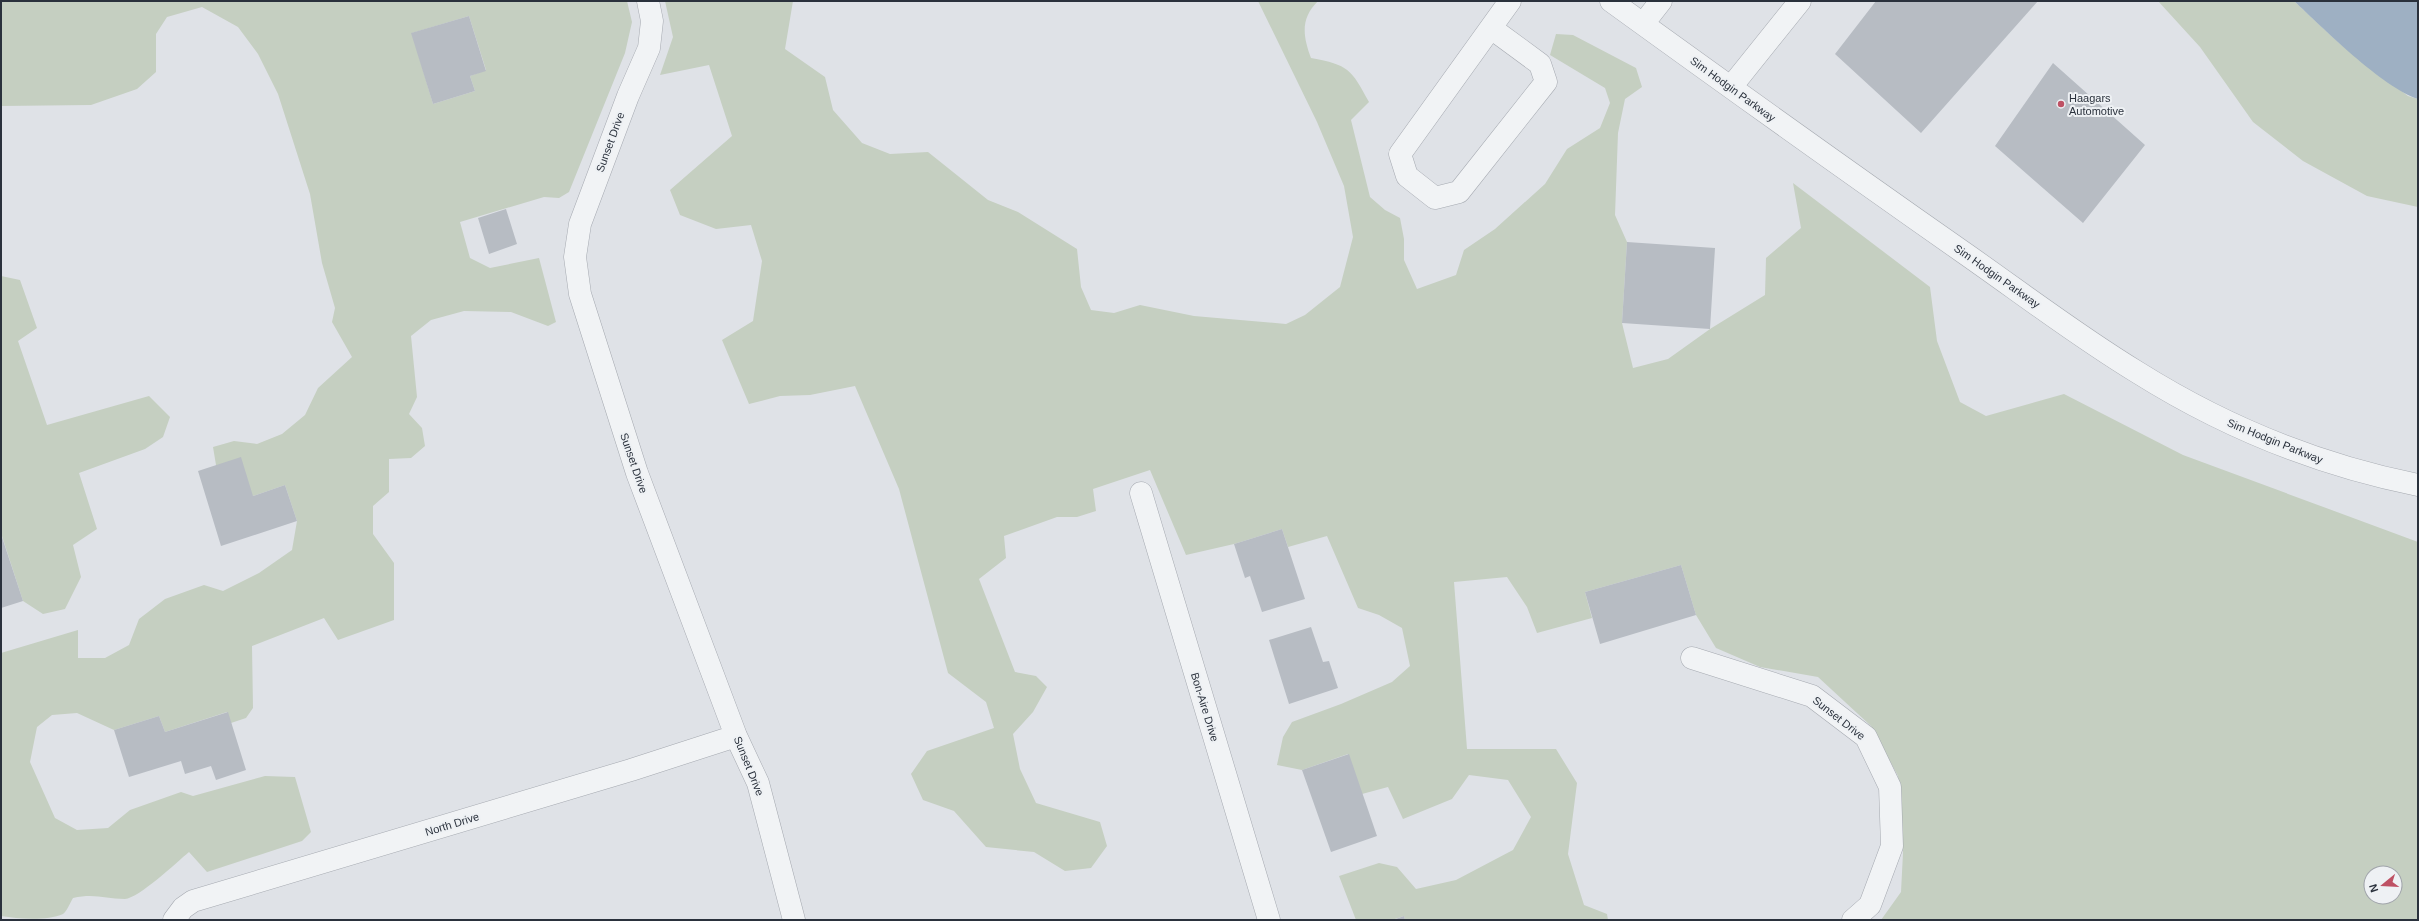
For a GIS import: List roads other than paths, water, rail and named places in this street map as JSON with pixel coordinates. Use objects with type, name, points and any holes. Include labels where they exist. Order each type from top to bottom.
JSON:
[{"type":"street","name":"Sunset Drive","points":[[648,1],[652,21],[649,48],[628,96],[580,224],[575,257],[580,294],[637,473],[736,736],[758,783],[794,920]]},
{"type":"street","points":[[1491,28],[1540,64],[1546,82],[1459,192],[1435,198],[1408,176],[1400,154],[1510,1]]},
{"type":"street","name":"Sim Hodgin Parkway","points":[[1611,1],[1843,168],[2106,352],[2164,389],[2225,421],[2290,449],[2355,471],[2418,485]]},
{"type":"street","points":[[1643,24],[1661,1]]},
{"type":"street","points":[[1731,87],[1800,1]]},
{"type":"street","name":"Bon-Aire Drive","points":[[1141,493],[1268,920]]},
{"type":"street","name":"Sunset Drive","points":[[1692,658],[1812,696],[1866,737],[1890,787],[1892,846],[1870,905],[1853,920]]},
{"type":"street","name":"North Drive","points":[[174,920],[182,908],[193,901],[631,770],[736,736]]},
{"type":"water","points":[[2294,1],[2418,1],[2418,99],[2388,82],[2353,56]]},
{"type":"place","name":"Haagars Automotive","points":[[2061,104]]}]
